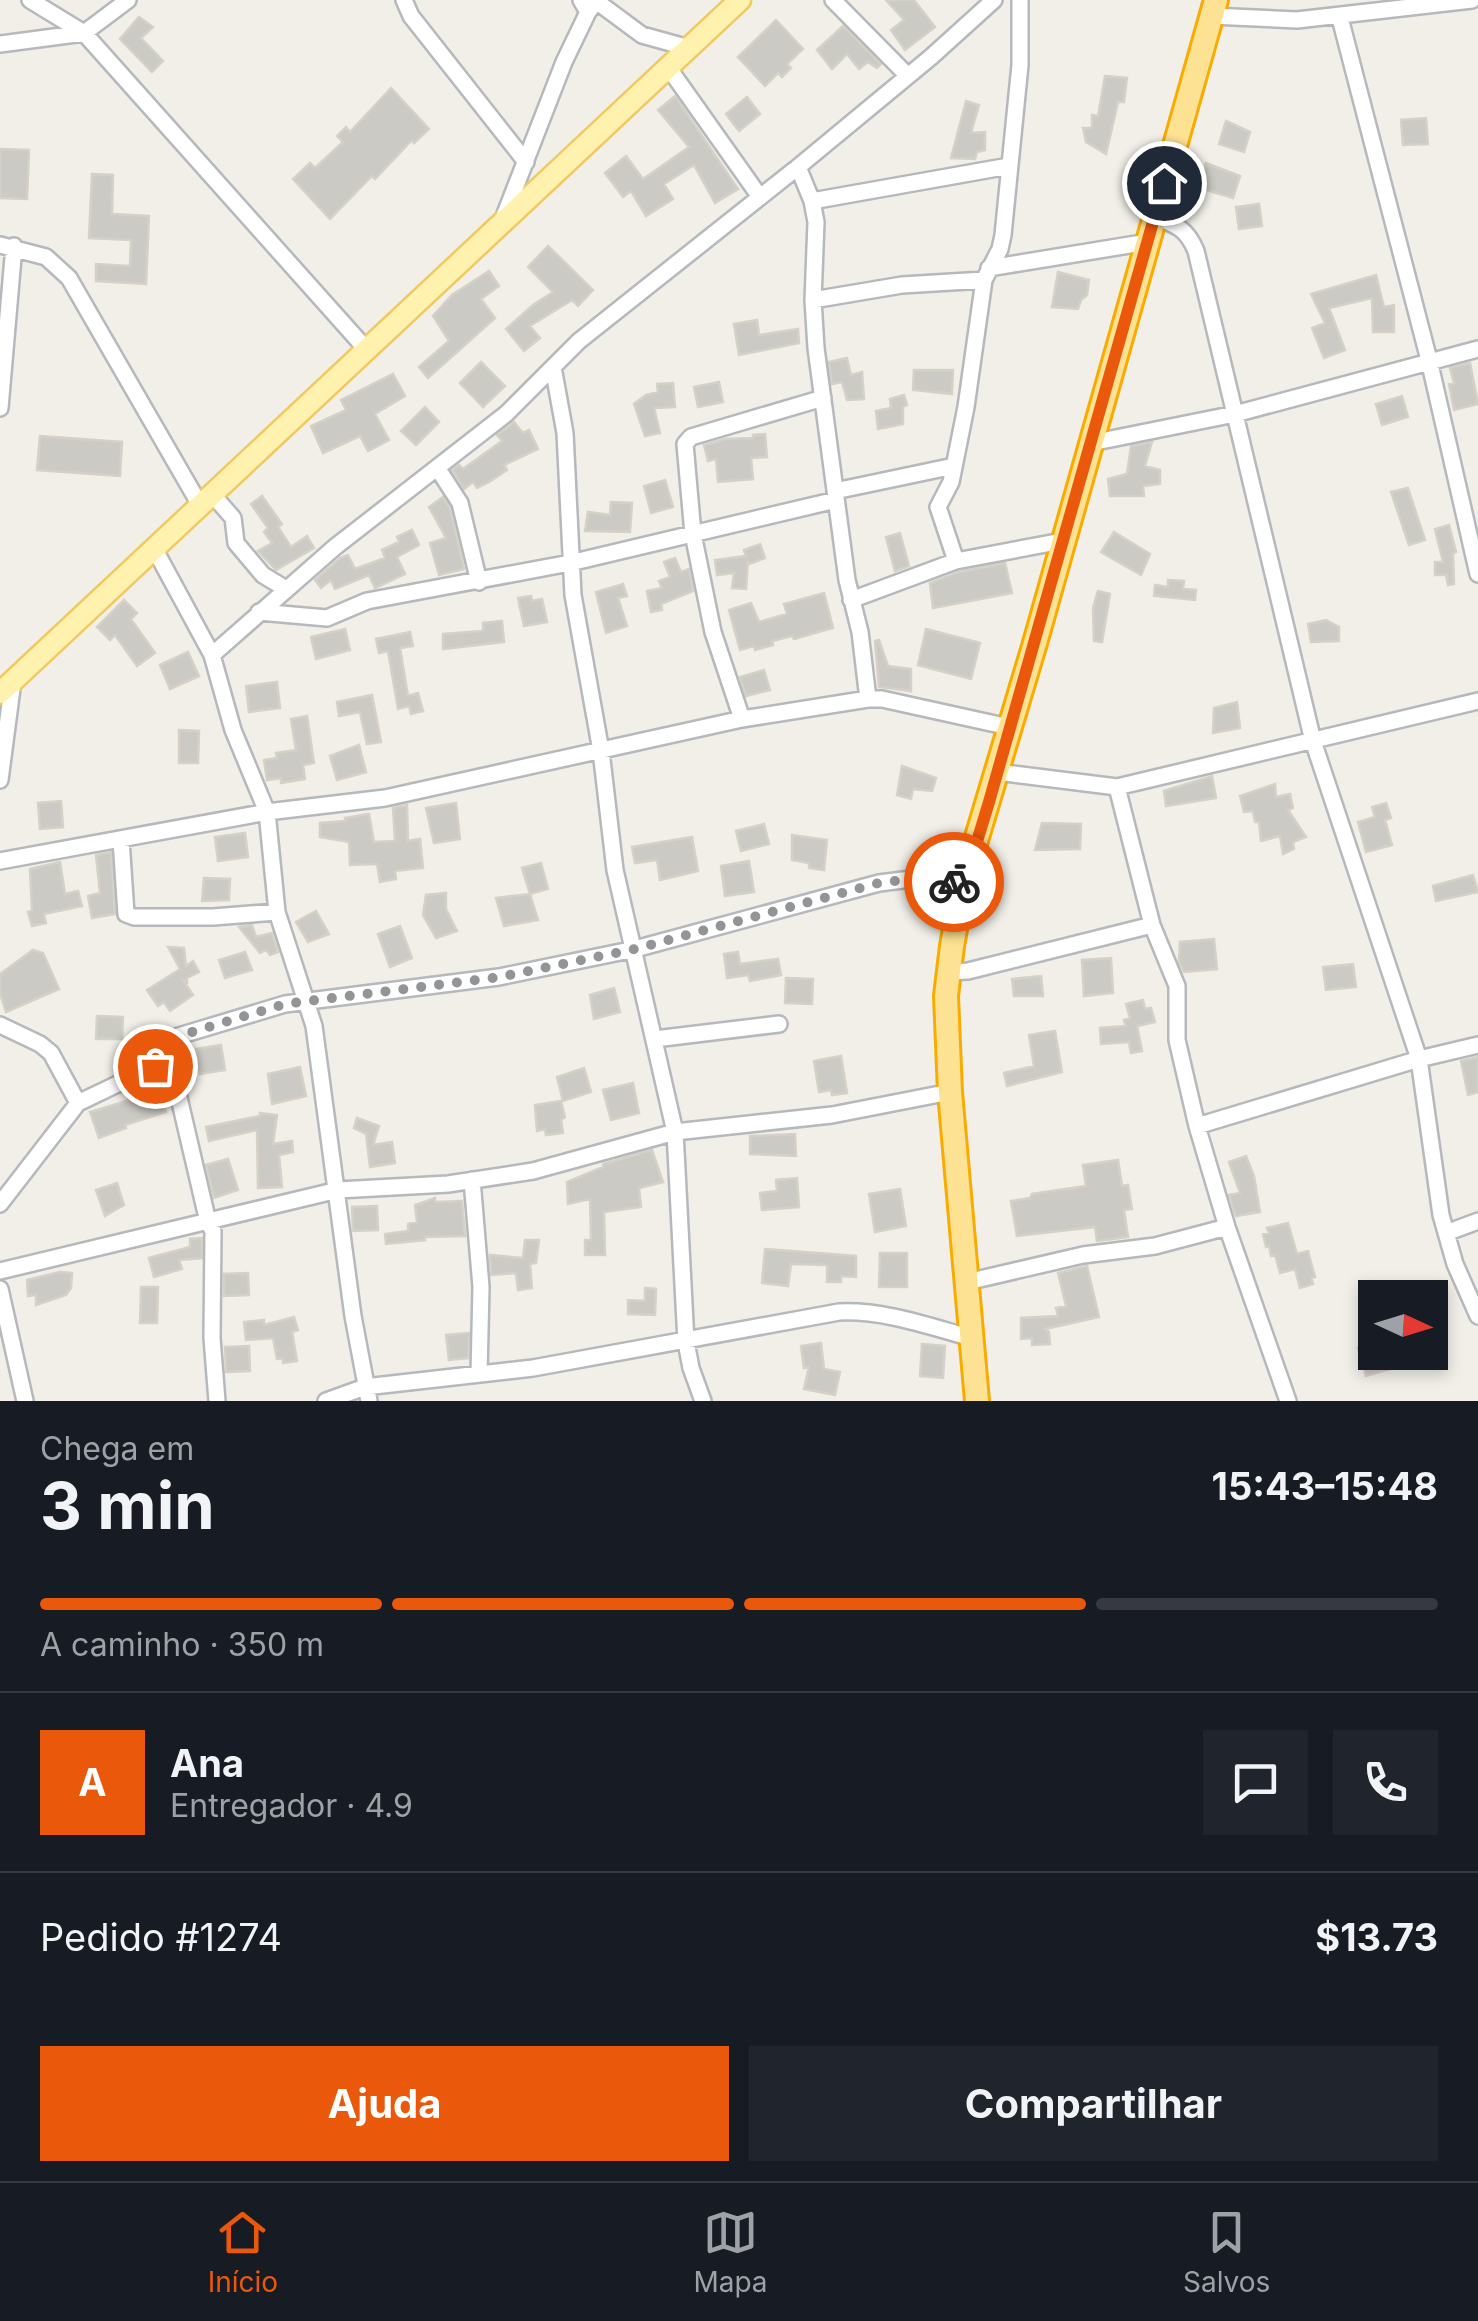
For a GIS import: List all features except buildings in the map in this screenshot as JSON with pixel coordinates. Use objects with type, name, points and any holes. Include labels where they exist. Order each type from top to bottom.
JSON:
[{"type":"highway","points":[[977,1401],[950,1092],[948,972],[964,884],[1214,8]]},
{"type":"main road","points":[[6,687],[740,0]]},
{"type":"street","points":[[30,0],[84,34],[366,349]]},
{"type":"street","points":[[0,44],[84,34],[128,0]]},
{"type":"street","points":[[404,0],[411,16],[526,162]]},
{"type":"street","points":[[832,0],[908,76]]},
{"type":"street","points":[[212,655],[334,547],[524,398],[580,341],[798,168],[994,0]]},
{"type":"street","points":[[956,561],[938,508],[951,482],[986,274],[1003,235],[1020,65],[1020,0]]},
{"type":"street","points":[[1214,8],[1297,20],[1472,0]]},
{"type":"street","points":[[501,222],[584,6],[596,1],[642,34],[689,48]]},
{"type":"street","points":[[1340,18],[1429,360],[1478,574]]},
{"type":"street","points":[[668,67],[760,197]]},
{"type":"street","points":[[812,200],[1008,166]]},
{"type":"street","points":[[798,168],[812,200],[816,222],[813,300],[823,398],[868,699]]},
{"type":"street","points":[[1155,217],[1189,234],[1313,741],[1420,1059],[1446,1233],[1478,1316]]},
{"type":"street","points":[[813,300],[986,274],[1148,242]]},
{"type":"street","points":[[0,408],[7,245],[46,257],[69,278],[206,499],[232,518],[236,543],[263,575],[286,589]]},
{"type":"street","points":[[1090,443],[1236,414],[1478,349]]},
{"type":"street","points":[[553,367],[565,433],[575,612],[600,751],[615,870],[675,1132],[686,1342],[703,1401]]},
{"type":"street","points":[[742,719],[713,632],[693,534],[692,491],[685,452],[690,437],[823,398]]},
{"type":"street","points":[[260,612],[326,618],[366,601],[570,563],[954,466]]},
{"type":"street","points":[[438,469],[460,503],[479,582]]},
{"type":"street","points":[[1460,493],[1478,489]]},
{"type":"street","points":[[851,600],[956,561],[1062,541]]},
{"type":"street","points":[[154,548],[212,655],[233,730],[267,812],[277,912],[314,1026],[367,1394]]},
{"type":"street","points":[[0,780],[6,687]]},
{"type":"street","points":[[0,861],[267,812],[384,798],[742,719],[868,699],[882,698],[1010,727]]},
{"type":"street","points":[[998,772],[1117,787],[1478,701]]},
{"type":"street","points":[[1117,787],[1152,925],[1177,986],[1177,1040],[1197,1126],[1227,1227],[1288,1401]]},
{"type":"street","points":[[121,840],[126,914],[213,917],[277,912]]},
{"type":"street","points":[[0,1204],[78,1102],[155,1066],[166,1042],[172,1038],[285,1004],[500,977],[635,949],[879,883],[911,879],[964,884]]},
{"type":"street","points":[[948,972],[1152,925]]},
{"type":"street","points":[[655,1039],[779,1024]]},
{"type":"street","points":[[0,1026],[51,1053],[78,1102]]},
{"type":"street","points":[[166,1042],[214,1242],[212,1338],[217,1401]]},
{"type":"street","points":[[1197,1126],[1478,1044]]},
{"type":"street","points":[[0,1271],[338,1190],[472,1180],[533,1170],[675,1132],[832,1114],[950,1092]]},
{"type":"street","points":[[472,1180],[481,1287],[480,1374]]},
{"type":"street","points":[[1446,1233],[1478,1221]]},
{"type":"street","points":[[967,1282],[1083,1255],[1155,1246],[1227,1227]]},
{"type":"street","points":[[0,1289],[25,1401]]},
{"type":"street","points":[[326,1401],[686,1342],[838,1312],[906,1319],[972,1338]]},
{"type":"way so far","points":[[155,1066],[166,1042],[172,1038],[285,1004],[500,977],[635,949],[879,883],[911,879],[954,882]]},
{"type":"route","points":[[954,882],[964,884],[989,802],[1164,183]]}]
